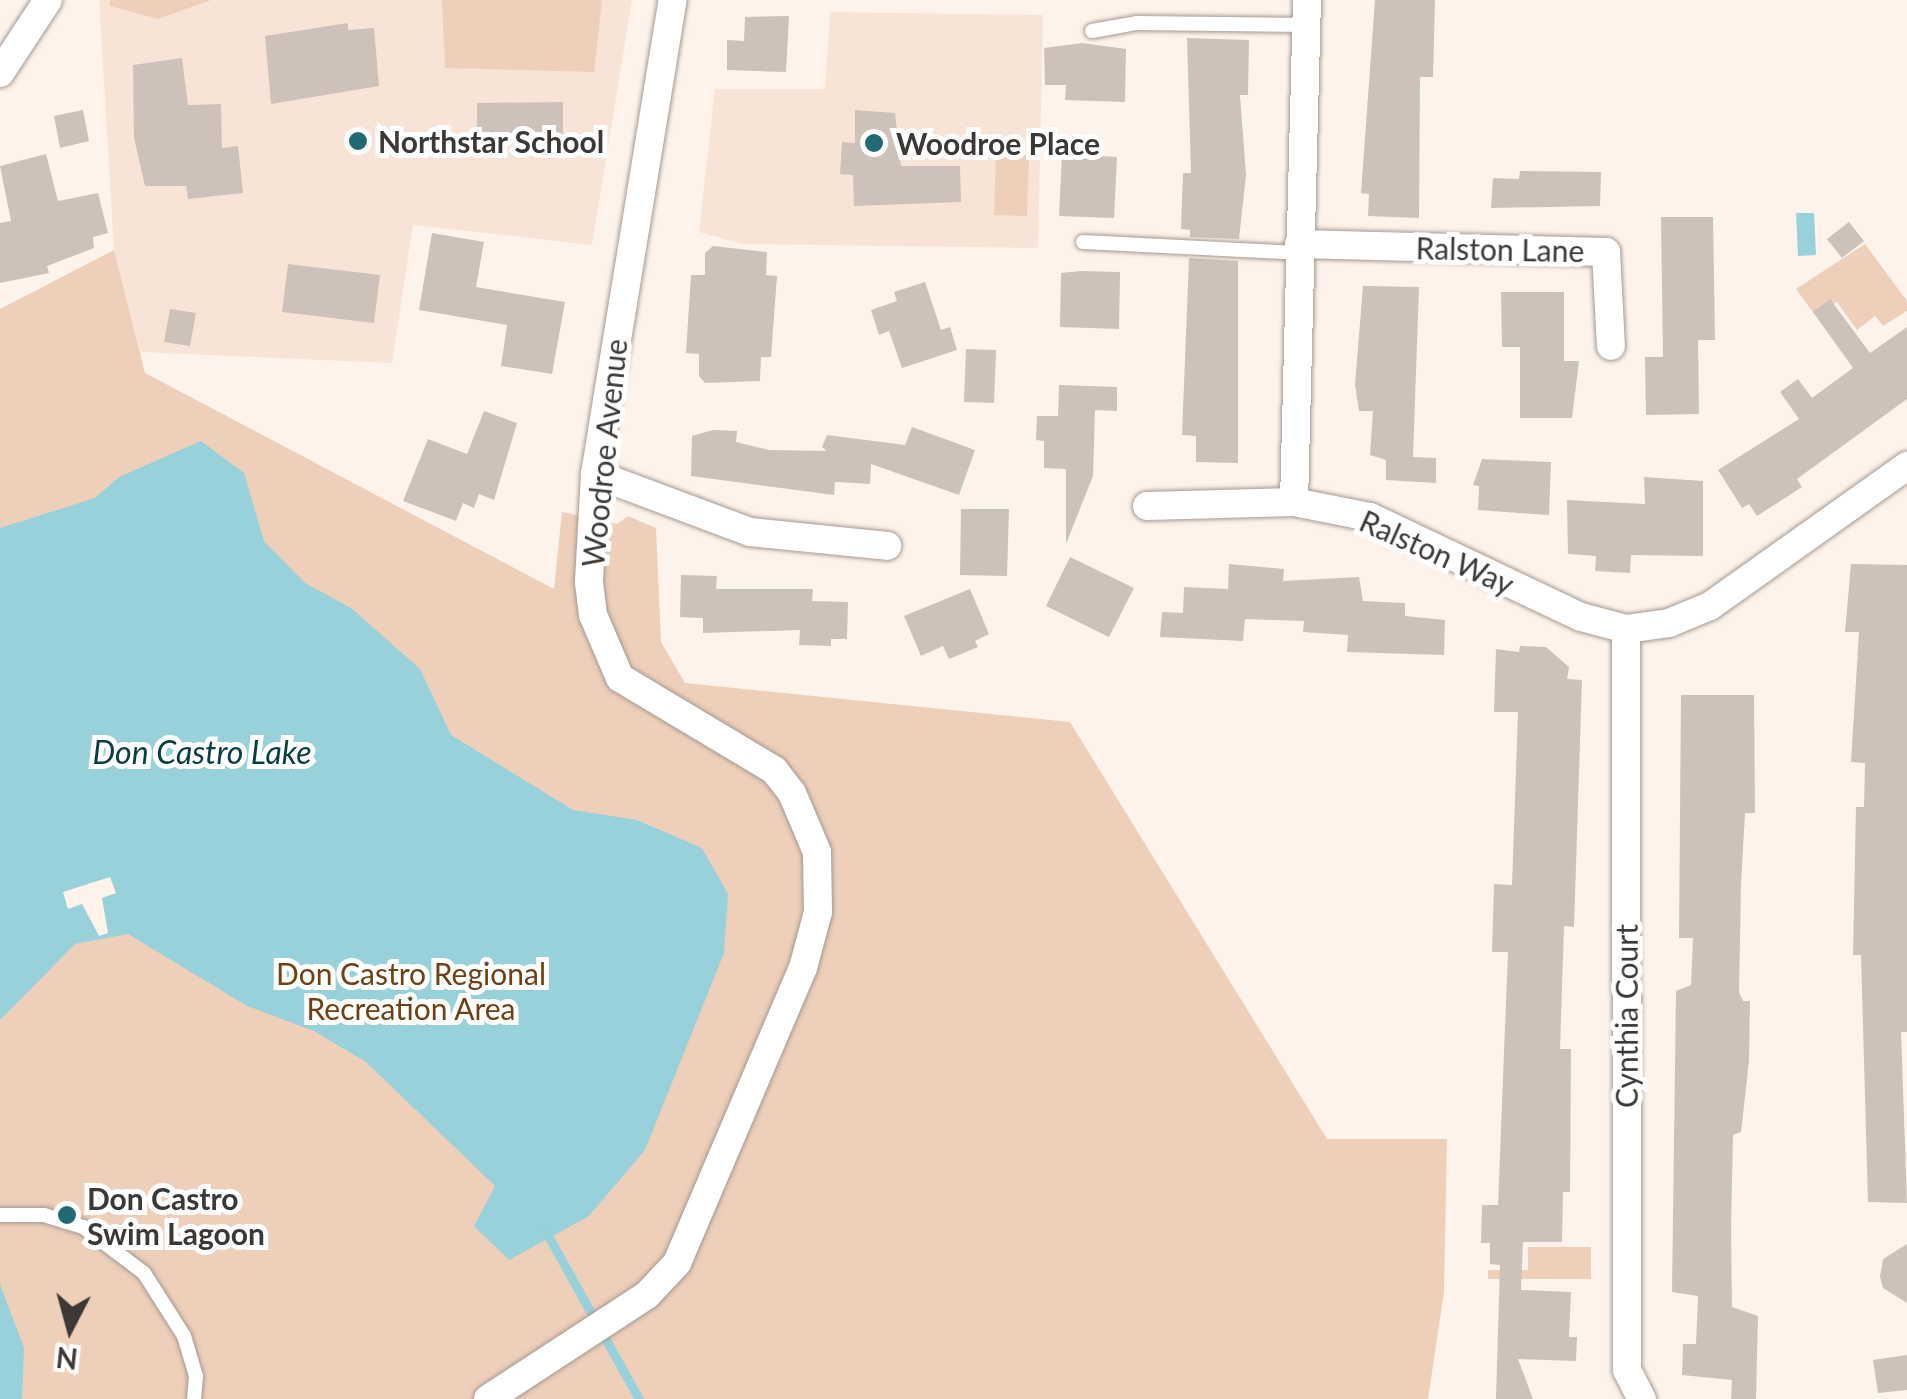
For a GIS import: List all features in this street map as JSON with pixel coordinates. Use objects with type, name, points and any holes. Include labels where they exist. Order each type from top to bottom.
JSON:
[{"type":"street","points":[[0,73],[48,0]]},
{"type":"street","name":"Woodroe Avenue","points":[[488,1399],[634,1303],[668,1275],[700,1221],[810,950],[820,872],[805,812],[774,770],[620,678],[593,615],[589,581],[595,474],[674,0]]},
{"type":"street","points":[[1294,502],[1306,12]]},
{"type":"street","name":"Ralston Lane","points":[[1298,249],[1606,252],[1611,346]]},
{"type":"street","name":"Ralston Way","points":[[1147,506],[1294,502],[1370,517],[1581,616],[1626,629],[1669,623],[1710,606],[1905,471]]},
{"type":"street","points":[[595,474],[750,532],[887,546]]},
{"type":"street","name":"Cynthia Court","points":[[1626,629],[1627,1370],[1642,1399]]},
{"type":"lane","points":[[1092,31],[1137,23],[1306,12]]},
{"type":"lane","points":[[1083,242],[1298,249]]},
{"type":"lane","points":[[0,1215],[44,1215],[83,1227],[144,1273],[184,1336],[196,1376],[194,1399]]},
{"type":"shaded area","name":"Northstar School","points":[[99,0],[632,0],[592,245],[413,225],[392,363],[140,352],[114,250]]},
{"type":"shaded area","name":"Woodroe Place","points":[[830,12],[1043,15],[1038,248],[742,244],[699,232],[715,89],[825,89]]},
{"type":"green space","points":[[110,0],[211,0],[158,19],[110,6]]},
{"type":"green space","points":[[442,0],[602,0],[594,72],[445,68]]},
{"type":"green space","points":[[996,154],[1029,156],[1027,216],[994,215]]},
{"type":"green space","points":[[1865,244],[1907,301],[1907,311],[1883,326],[1875,316],[1857,330],[1837,302],[1815,315],[1796,289]]},
{"type":"green space","name":"Don Castro Regional Recreation Area","points":[[114,250],[145,373],[554,589],[562,512],[617,524],[628,516],[656,528],[661,642],[685,683],[1070,722],[1327,1139],[1447,1139],[1444,1292],[1428,1399],[0,1399],[0,309]]},
{"type":"green space","points":[[1528,1247],[1591,1247],[1591,1279],[1488,1279],[1488,1270],[1528,1270]]},
{"type":"water","points":[[1796,213],[1814,213],[1816,255],[1798,256]]},
{"type":"water","name":"Don Castro Lake","points":[[201,441],[244,473],[264,541],[305,583],[351,608],[420,669],[451,735],[573,810],[637,820],[702,848],[728,894],[724,953],[645,1150],[589,1216],[509,1260],[474,1226],[495,1186],[366,1062],[314,1031],[247,1006],[128,934],[75,944],[0,1020],[0,528],[95,498],[119,477]]},
{"type":"water","points":[[0,1284],[24,1348],[22,1399],[0,1399]]},
{"type":"pier","points":[[110,877],[116,893],[102,898],[108,933],[99,936],[82,904],[68,909],[63,892]]},
{"type":"building","points":[[1375,0],[1435,0],[1433,77],[1420,77],[1419,218],[1368,216],[1369,194],[1361,193]]},
{"type":"building","points":[[789,16],[786,72],[727,70],[727,40],[744,41],[745,17]]},
{"type":"building","points":[[348,23],[348,30],[374,28],[379,86],[271,104],[265,36]]},
{"type":"building","points":[[1187,38],[1249,40],[1248,95],[1240,95],[1246,175],[1239,239],[1190,237],[1190,230],[1181,229],[1183,173],[1191,173]]},
{"type":"building","points":[[1082,43],[1126,49],[1125,102],[1065,100],[1066,85],[1045,85],[1044,48]]},
{"type":"building","points":[[182,58],[188,105],[221,104],[222,148],[238,146],[243,193],[188,199],[186,186],[145,186],[134,138],[133,65]]},
{"type":"building","points":[[563,102],[563,135],[477,136],[477,103]]},
{"type":"building","points":[[83,110],[89,141],[60,148],[54,116]]},
{"type":"building","points":[[855,110],[895,113],[901,166],[960,166],[961,202],[854,206],[853,175],[840,174],[842,142],[855,143]]},
{"type":"building","points":[[46,154],[58,201],[98,193],[108,233],[93,237],[94,248],[47,266],[49,273],[0,283],[0,223],[11,221],[0,166]]},
{"type":"building","points":[[1062,154],[1117,157],[1114,218],[1059,216]]},
{"type":"building","points":[[1520,171],[1601,172],[1600,206],[1491,208],[1493,178],[1519,179]]},
{"type":"building","points":[[1661,217],[1713,217],[1715,340],[1698,340],[1699,414],[1646,415],[1645,357],[1663,357]]},
{"type":"building","points":[[1849,222],[1864,241],[1842,258],[1827,239]]},
{"type":"building","points":[[432,233],[484,242],[476,287],[565,302],[552,374],[501,366],[507,325],[419,310]]},
{"type":"building","points":[[713,246],[767,252],[766,275],[777,276],[771,357],[761,357],[760,381],[705,383],[699,376],[699,354],[686,353],[691,275],[705,275],[705,253]]},
{"type":"building","points":[[1189,258],[1238,261],[1238,463],[1196,462],[1196,436],[1182,435]]},
{"type":"building","points":[[288,264],[380,275],[374,323],[282,312]]},
{"type":"building","points":[[1120,272],[1119,329],[1060,327],[1061,273]]},
{"type":"building","points":[[925,282],[941,330],[950,327],[957,350],[902,368],[889,331],[879,335],[871,310],[897,301],[894,292]]},
{"type":"building","points":[[1363,286],[1419,287],[1413,457],[1436,458],[1436,483],[1386,480],[1386,460],[1370,455],[1373,411],[1359,411],[1355,385]]},
{"type":"building","points":[[1501,292],[1564,292],[1564,361],[1579,361],[1572,418],[1520,418],[1520,347],[1502,347]]},
{"type":"building","points":[[1830,299],[1870,353],[1907,327],[1907,399],[1797,479],[1802,487],[1757,516],[1749,504],[1742,508],[1718,470],[1799,419],[1780,392],[1798,379],[1812,398],[1853,368],[1813,312]]},
{"type":"building","points":[[170,309],[196,313],[190,346],[164,342]]},
{"type":"building","points":[[966,349],[996,350],[994,403],[964,402]]},
{"type":"building","points":[[1059,385],[1117,387],[1117,411],[1095,410],[1093,476],[1066,544],[1066,469],[1044,468],[1044,441],[1036,440],[1037,416],[1058,416]]},
{"type":"building","points":[[484,411],[517,423],[494,500],[479,494],[474,508],[463,503],[456,521],[403,501],[428,439],[467,454]]},
{"type":"building","points":[[912,427],[975,450],[959,495],[871,464],[870,484],[835,482],[834,495],[691,476],[692,436],[713,430],[737,431],[736,442],[769,450],[827,451],[822,447],[827,435],[905,445]]},
{"type":"building","points":[[1482,459],[1551,462],[1549,515],[1478,510],[1479,486],[1473,485]]},
{"type":"building","points":[[1644,477],[1703,481],[1703,556],[1631,555],[1630,573],[1595,571],[1596,556],[1568,554],[1567,500],[1645,504]]},
{"type":"building","points":[[961,509],[1009,509],[1007,576],[960,575]]},
{"type":"building","points":[[1070,557],[1134,588],[1109,637],[1046,606]]},
{"type":"building","points":[[1229,564],[1284,569],[1283,581],[1359,577],[1363,601],[1405,603],[1405,616],[1445,620],[1444,655],[1347,652],[1348,635],[1303,632],[1304,621],[1245,619],[1243,641],[1160,637],[1162,612],[1183,613],[1184,587],[1228,589]]},
{"type":"building","points":[[1851,564],[1907,565],[1907,1032],[1901,1032],[1907,1203],[1868,1202],[1861,955],[1853,955],[1856,807],[1864,807],[1865,763],[1851,762],[1859,632],[1845,632]]},
{"type":"building","points":[[681,575],[717,576],[716,589],[813,589],[812,601],[848,602],[847,639],[831,639],[831,646],[799,645],[800,630],[703,633],[703,618],[680,617]]},
{"type":"building","points":[[970,589],[989,634],[975,641],[978,647],[949,659],[943,646],[921,656],[904,616]]},
{"type":"building","points":[[1520,646],[1546,647],[1569,667],[1567,679],[1582,680],[1574,927],[1564,926],[1560,1049],[1571,1049],[1570,1192],[1563,1192],[1562,1242],[1523,1242],[1521,1290],[1571,1292],[1569,1337],[1577,1337],[1576,1361],[1518,1359],[1533,1399],[1496,1399],[1500,1265],[1490,1264],[1490,1243],[1481,1243],[1482,1205],[1498,1205],[1508,952],[1492,952],[1494,884],[1512,885],[1518,712],[1494,712],[1496,649],[1519,652]]},
{"type":"building","points":[[1681,695],[1754,695],[1755,813],[1745,813],[1739,992],[1743,1001],[1750,1001],[1749,1061],[1741,1132],[1733,1135],[1731,1231],[1732,1307],[1758,1316],[1756,1399],[1731,1399],[1732,1380],[1682,1375],[1683,1344],[1696,1344],[1698,1296],[1672,1292],[1676,991],[1691,985],[1693,938],[1679,938]]},
{"type":"building","points":[[1907,1244],[1907,1303],[1883,1288],[1880,1277],[1883,1259]]},
{"type":"building","points":[[1907,1355],[1907,1390],[1878,1393],[1873,1360]]},
{"type":"waterway","points":[[546,1232],[639,1399]]},
{"type":"place","name":"Northstar School","points":[[358,141]]},
{"type":"place","name":"Woodroe Place","points":[[874,143]]},
{"type":"place","name":"Don Castro Swim Lagoon","points":[[67,1215]]}]
